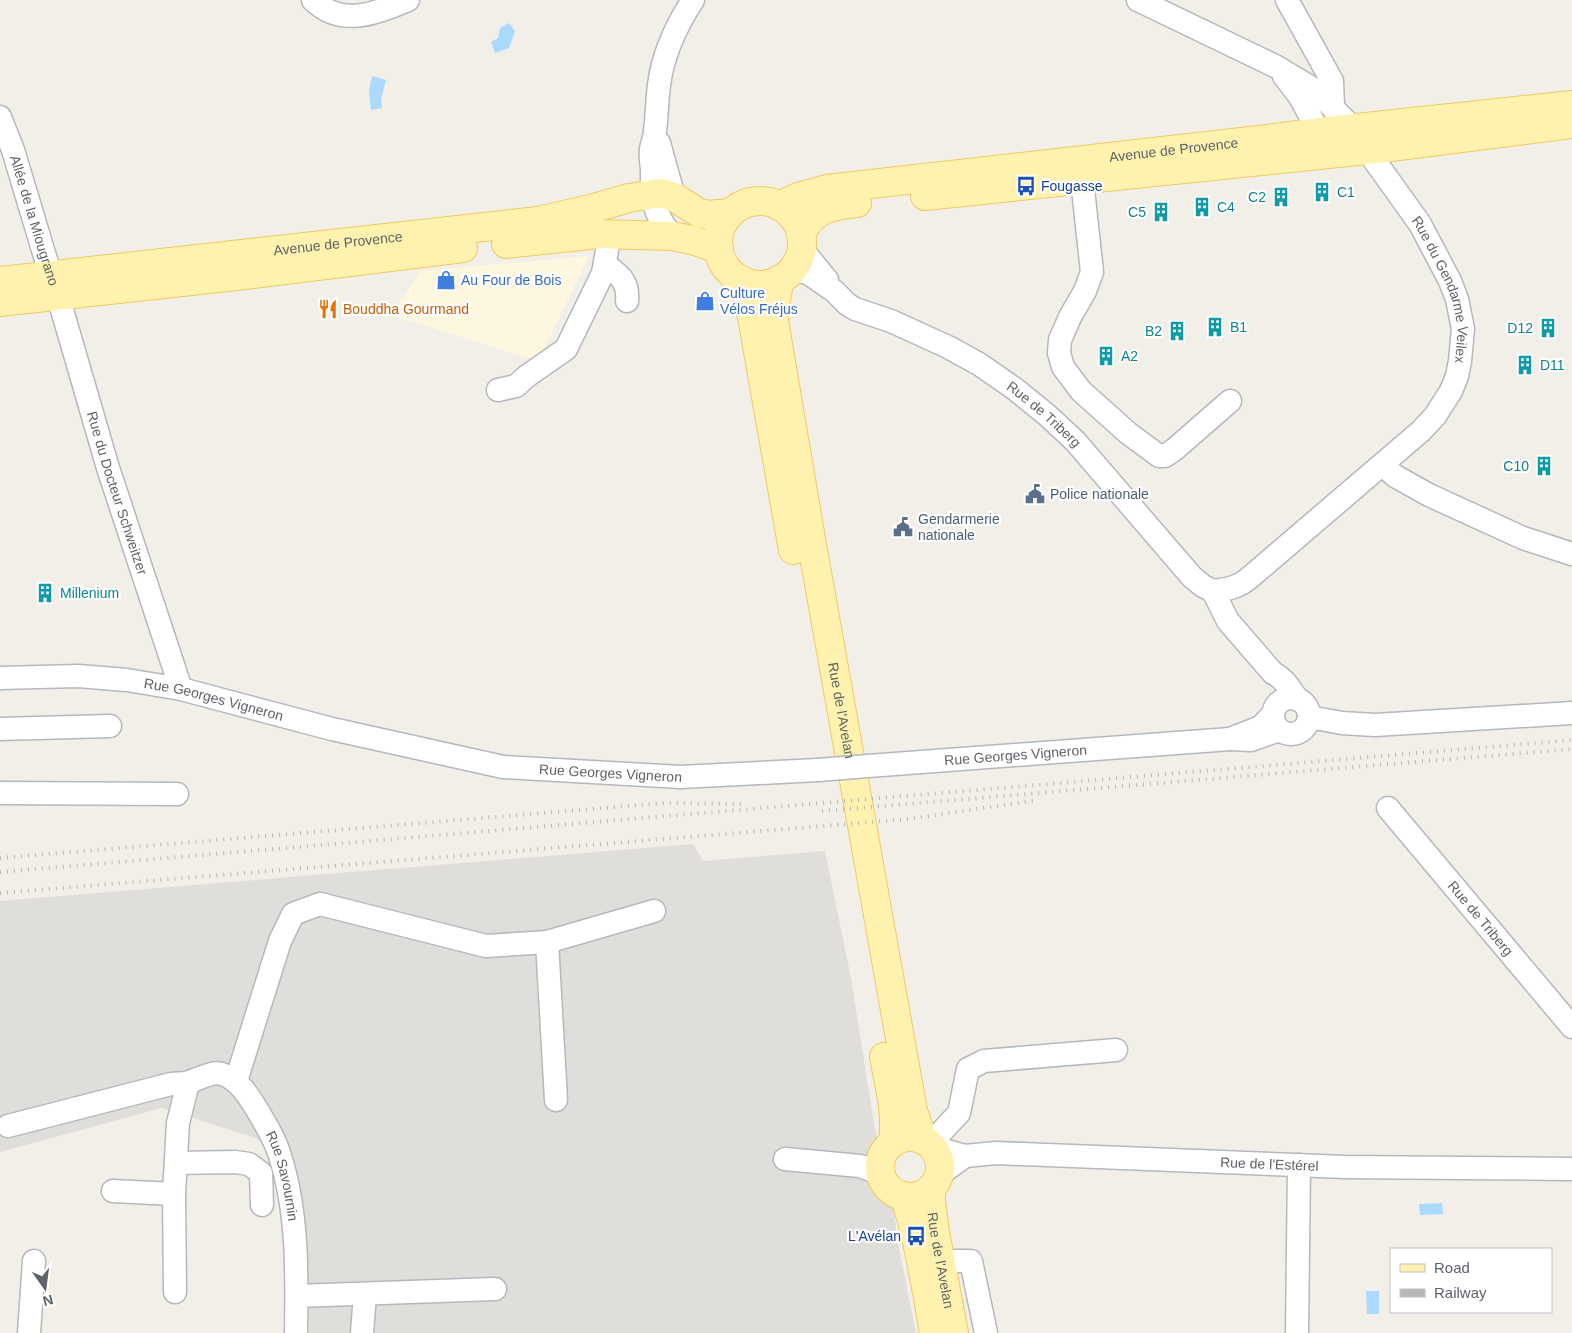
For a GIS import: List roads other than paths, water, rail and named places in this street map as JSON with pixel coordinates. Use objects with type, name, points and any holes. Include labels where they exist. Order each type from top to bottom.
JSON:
[{"type":"main road","name":"Avenue de Provence","points":[[1361,139],[1572,105]]},
{"type":"main road","name":"Avenue de Provence","points":[[793,258],[814,216],[828,207],[836,205],[1082,180],[1361,139],[1572,124]]},
{"type":"main road","name":"Avenue de Provence","points":[[779,206],[798,196],[827,189],[1268,139],[1325,143]]},
{"type":"main road","name":"Avenue de Provence","points":[[0,302],[54,285],[538,221],[652,196]]},
{"type":"main road","points":[[652,196],[708,215],[730,213]]},
{"type":"main road","points":[[754,201],[762,201],[779,206],[789,212],[796,222],[793,258],[771,283],[752,284],[742,280],[726,268],[721,259],[718,240],[720,230],[730,213],[754,201]]},
{"type":"main road","name":"Avenue de Provence","points":[[0,281],[54,285],[227,277],[598,234],[672,236],[719,249]]},
{"type":"main road","name":"Rue de l'Avelan","points":[[793,258],[773,315],[814,558],[913,1112],[929,1144]]},
{"type":"main road","name":"Rue de l'Avelan","points":[[742,280],[752,317],[886,1070],[894,1130],[893,1142]]},
{"type":"main road","points":[[908,1137],[929,1144],[938,1156],[940,1165],[935,1182],[923,1194],[914,1197],[905,1197],[889,1189],[880,1173],[880,1164],[886,1148],[900,1138],[908,1137]]},
{"type":"main road","name":"Rue de l'Avelan","points":[[935,1182],[930,1201],[954,1333]]},
{"type":"main road","name":"Rue de l'Avelan","points":[[905,1197],[911,1214],[934,1333]]},
{"type":"street","points":[[313,0],[319,6],[333,12],[353,17],[374,14],[408,0]]},
{"type":"street","points":[[672,236],[663,226],[652,196],[651,148],[655,132],[659,84],[664,59],[671,39],[692,0]]},
{"type":"street","name":"Rue du Gendarme Veilex","points":[[1138,0],[1275,66],[1315,90],[1333,107],[1361,139],[1420,224],[1457,298],[1463,329],[1463,348],[1456,376],[1436,416],[1383,465],[1239,586]]},
{"type":"street","points":[[1287,0],[1332,81],[1333,107]]},
{"type":"street","points":[[1275,66],[1300,97],[1325,143]]},
{"type":"street","name":"Allée de la Miougrano","points":[[0,117],[13,150],[54,285]]},
{"type":"street","points":[[652,196],[662,149],[655,132]]},
{"type":"street","points":[[1082,180],[1092,272],[1085,291],[1070,317],[1060,340],[1059,353],[1063,367],[1073,382],[1128,433],[1159,456],[1164,456],[1175,449],[1230,401]]},
{"type":"street","points":[[498,390],[516,386],[566,349],[603,273],[610,234]]},
{"type":"street","name":"Rue de Triberg","points":[[793,258],[808,273],[834,291],[855,309],[891,321],[948,347],[979,364],[1015,389],[1047,415],[1075,441],[1192,577],[1213,591],[1228,620],[1273,673],[1287,713]]},
{"type":"street","points":[[605,264],[622,278],[628,290],[628,301]]},
{"type":"street","name":"Rue du Docteur Schweitzer","points":[[54,285],[108,468],[181,689]]},
{"type":"street","points":[[1383,465],[1395,476],[1430,495],[1523,538],[1572,554]]},
{"type":"street","points":[[1213,591],[1239,586],[1235,608],[1236,630]]},
{"type":"street","name":"Rue Georges Vigneron","points":[[0,678],[78,676],[127,680],[181,689],[332,729],[503,767],[681,777],[818,770],[1230,739],[1261,727],[1287,713]]},
{"type":"street","points":[[1287,713],[1342,723],[1375,725],[1572,713]]},
{"type":"street","points":[[0,728],[110,726]]},
{"type":"street","points":[[0,793],[177,794]]},
{"type":"street","name":"Rue de Triberg","points":[[1388,808],[1572,1027]]},
{"type":"street","points":[[8,1126],[171,1084],[188,1083],[209,1075],[221,1073],[236,1081],[280,942],[293,914],[320,904],[486,946],[547,942],[654,911]]},
{"type":"street","points":[[547,942],[556,1100]]},
{"type":"street","points":[[929,1144],[959,1114],[968,1069],[984,1061],[1116,1050]]},
{"type":"street","name":"Rue Savournin","points":[[236,1081],[251,1099],[268,1128],[280,1154],[288,1186],[295,1237],[296,1333]]},
{"type":"street","points":[[175,1292],[174,1194],[178,1123],[188,1083]]},
{"type":"street","name":"Rue de l'Estérel","points":[[929,1144],[965,1156],[996,1154],[1299,1165],[1572,1169]]},
{"type":"street","points":[[935,1182],[965,1156]]},
{"type":"street","points":[[785,1159],[860,1166],[880,1173]]},
{"type":"street","points":[[176,1163],[235,1162],[248,1164],[261,1173],[262,1205]]},
{"type":"street","points":[[1297,1333],[1299,1165]]},
{"type":"street","points":[[113,1191],[174,1194]]},
{"type":"street","points":[[29,1333],[34,1261]]},
{"type":"street","points":[[940,1261],[971,1261],[986,1333]]},
{"type":"street","points":[[297,1296],[495,1289]]},
{"type":"street","points":[[362,1333],[365,1294]]},
{"type":"water","points":[[509,23],[515,31],[509,48],[495,53],[491,42],[498,38],[500,28]]},
{"type":"water","points":[[372,76],[386,80],[381,99],[382,108],[371,110],[369,91]]},
{"type":"water","points":[[1442,1203],[1443,1214],[1420,1215],[1419,1204]]},
{"type":"water","points":[[1366,1291],[1379,1291],[1379,1314],[1367,1314]]},
{"type":"railway","points":[[0,872],[1572,740]]},
{"type":"railway","points":[[822,811],[1572,749]]},
{"type":"railway","points":[[0,893],[909,819],[1038,800]]},
{"type":"railway","points":[[0,858],[664,803],[744,804]]},
{"type":"place","name":"Fougasse","points":[[1026,186]]},
{"type":"place","name":"C1","points":[[1322,192]]},
{"type":"place","name":"C2","points":[[1281,197]]},
{"type":"place","name":"C4","points":[[1202,207]]},
{"type":"place","name":"C5","points":[[1161,212]]},
{"type":"place","name":"Au Four de Bois","points":[[446,280]]},
{"type":"place","name":"Culture Vélos Fréjus","points":[[705,301]]},
{"type":"place","name":"Bouddha Gourmand","points":[[328,309]]},
{"type":"place","name":"B1","points":[[1215,327]]},
{"type":"place","name":"D12","points":[[1548,328]]},
{"type":"place","name":"B2","points":[[1177,331]]},
{"type":"place","name":"A2","points":[[1106,356]]},
{"type":"place","name":"D11","points":[[1525,365]]},
{"type":"place","name":"C10","points":[[1544,466]]},
{"type":"place","name":"Police nationale","points":[[1035,494]]},
{"type":"place","name":"Gendarmerie nationale","points":[[903,527]]},
{"type":"place","name":"Millenium","points":[[45,593]]},
{"type":"place","name":"L'Avélan","points":[[916,1236]]}]
